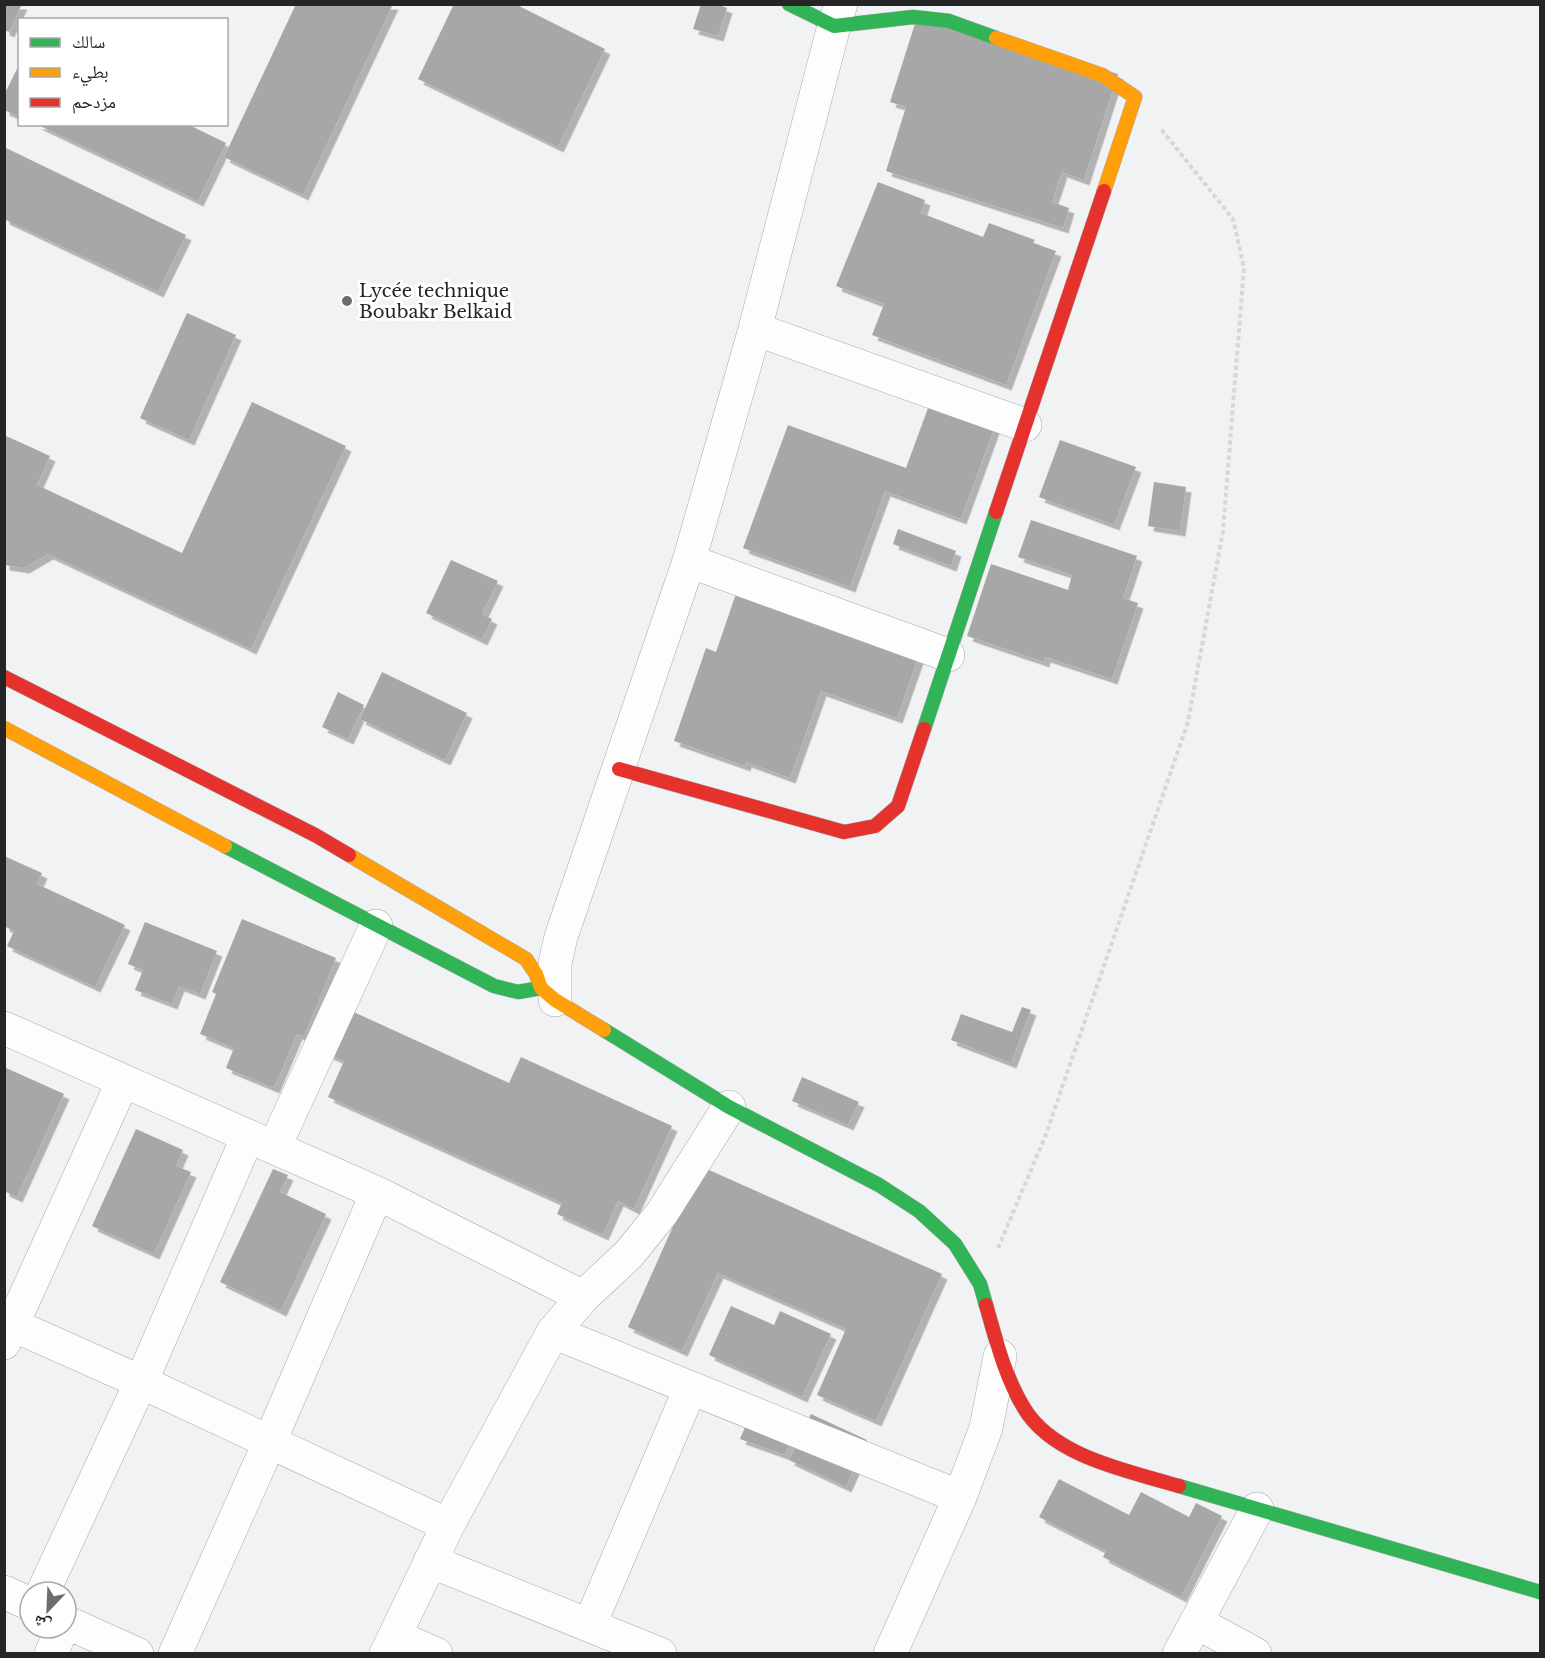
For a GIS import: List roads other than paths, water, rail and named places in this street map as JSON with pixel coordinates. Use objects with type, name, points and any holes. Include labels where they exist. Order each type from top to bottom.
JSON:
[{"type":"street","points":[[619,769],[844,832],[874,826],[898,806],[1135,97],[1102,75],[950,21],[913,17],[837,15],[789,4]]},
{"type":"street","points":[[548,994],[561,937],[689,561],[755,329],[837,15]]},
{"type":"street","points":[[755,329],[1025,425]]},
{"type":"street","points":[[689,561],[948,655]]},
{"type":"street","points":[[4,678],[312,840],[526,959],[548,994],[729,1107],[879,1185],[919,1212],[955,1244],[980,1284],[1000,1356],[1023,1409],[1050,1437],[1094,1461],[1540,1593]]},
{"type":"street","points":[[4,728],[294,877],[376,926],[494,986],[518,993],[548,994]]},
{"type":"street","points":[[50,1580],[141,1382],[261,1141],[376,926]]},
{"type":"street","points":[[4,1028],[377,1192],[583,1298]]},
{"type":"street","points":[[123,1081],[7,1329],[141,1382],[448,1525]]},
{"type":"street","points":[[436,1653],[391,1645],[448,1525],[553,1332],[583,1298],[629,1254],[662,1213],[729,1107]]},
{"type":"street","points":[[175,1653],[270,1442],[377,1192]]},
{"type":"street","points":[[553,1332],[960,1497]]},
{"type":"street","points":[[890,1653],[960,1497],[986,1428],[1000,1356]]},
{"type":"street","points":[[590,1624],[690,1389]]},
{"type":"street","points":[[1179,1653],[1257,1509]]},
{"type":"street","points":[[430,1561],[660,1653]]},
{"type":"street","points":[[4,1592],[18,1598]]},
{"type":"street","points":[[1196,1622],[1255,1653]]},
{"type":"street","points":[[78,1627],[137,1653]]},
{"type":"place","name":"Lycée technique Boubakr Belkaid","points":[[347,301]]}]
